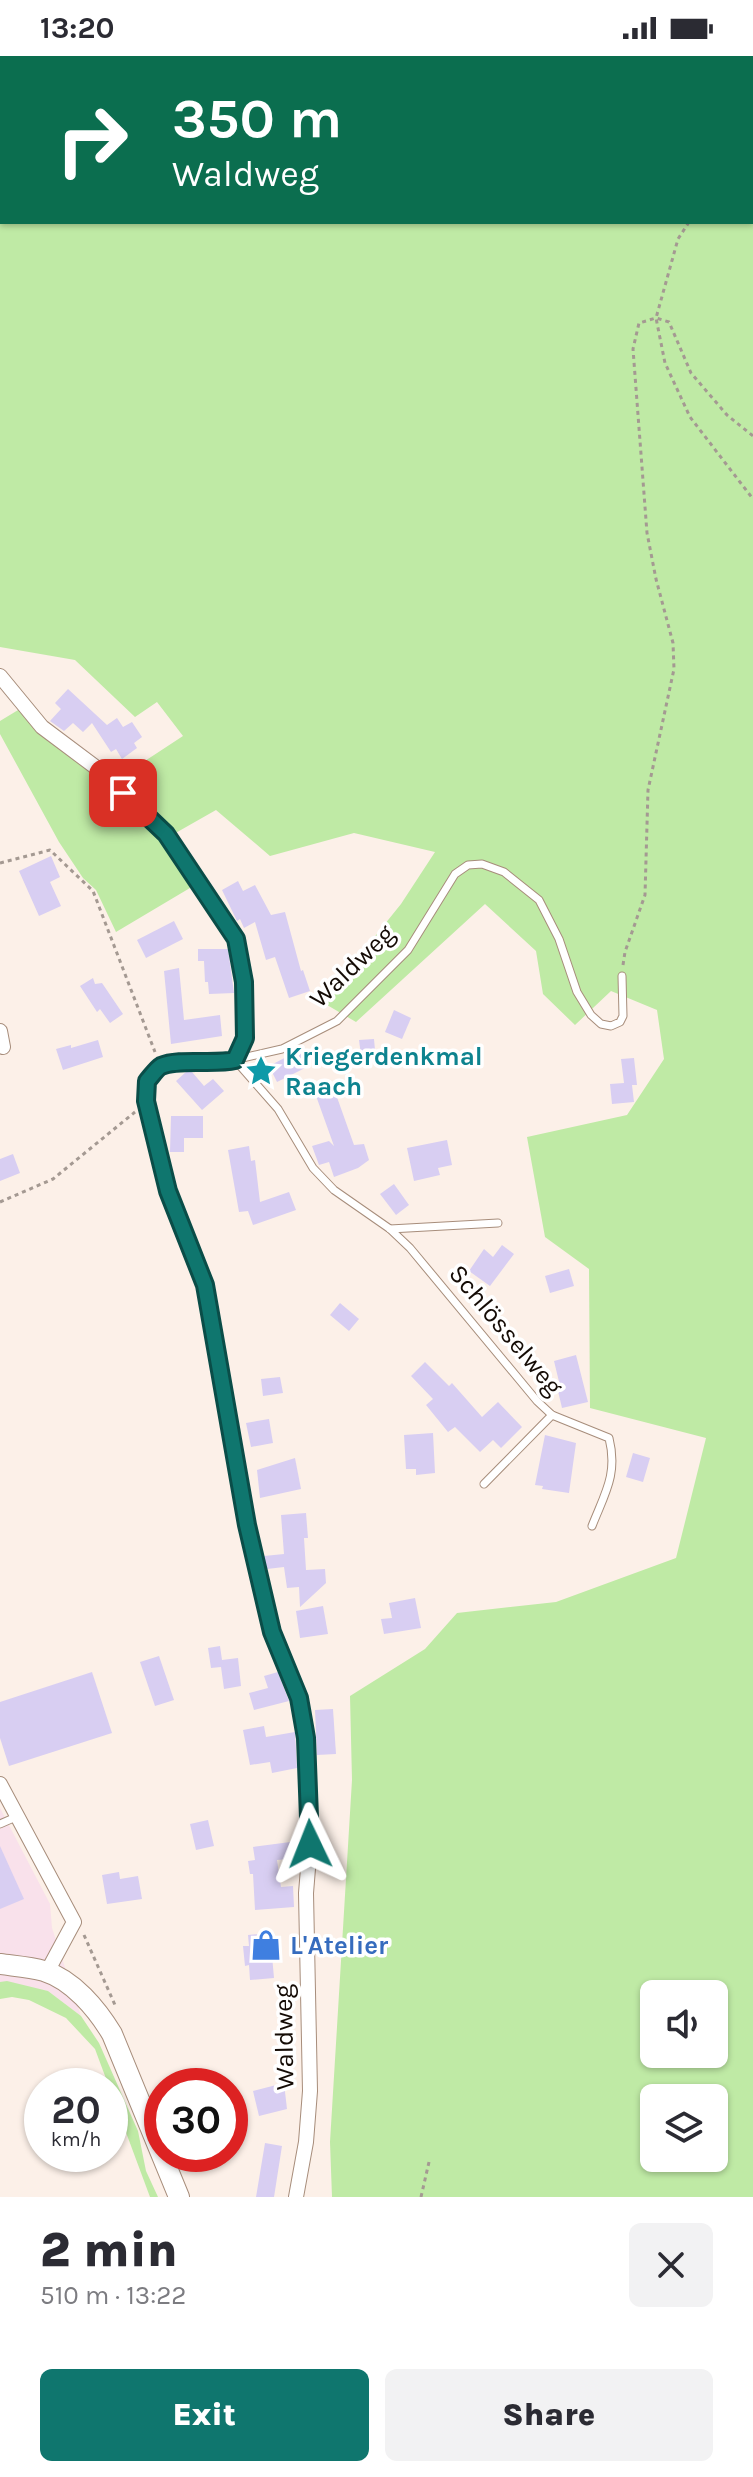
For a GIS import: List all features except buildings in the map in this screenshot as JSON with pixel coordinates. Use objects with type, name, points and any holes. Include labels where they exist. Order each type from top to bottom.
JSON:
[{"type":"main road","points":[[0,1964],[39,1970],[86,1999],[101,2015],[112,2034],[179,2197]]},
{"type":"street","points":[[0,676],[42,727],[102,772],[166,834],[236,939],[244,982],[245,1038],[235,1060]]},
{"type":"street","points":[[0,1031],[3,1047]]},
{"type":"street","name":"Waldweg","points":[[161,1066],[235,1060]]},
{"type":"street","points":[[146,1101],[147,1081],[161,1066]]},
{"type":"street","name":"Waldweg","points":[[146,1101],[168,1191],[205,1285],[253,1554],[272,1632],[299,1698],[306,1738],[310,1844],[306,1893],[310,2091],[306,2142],[296,2197]]},
{"type":"street","points":[[0,1784],[74,1922],[39,1970]]},
{"type":"lane","name":"Waldweg","points":[[235,1060],[282,1049],[337,1021],[408,950],[455,874],[468,865],[482,864],[504,872],[539,900],[559,939],[577,992],[591,1015],[601,1024],[611,1026],[620,1022],[623,1016],[622,976]]},
{"type":"lane","name":"Schlösselweg","points":[[235,1060],[278,1109],[313,1168],[334,1190],[390,1229],[410,1248],[537,1401],[552,1415],[609,1438],[613,1474],[592,1526]]},
{"type":"lane","name":"Schlösselweg","points":[[390,1229],[498,1223]]},
{"type":"lane","points":[[484,1484],[552,1415]]},
{"type":"lane","points":[[0,1824],[16,1817]]},
{"type":"path","points":[[688,224],[678,239],[656,318],[665,363],[690,417],[753,499]]},
{"type":"path","points":[[622,976],[625,952],[645,895],[648,790],[674,669],[673,643],[647,533],[633,349],[639,323],[656,318],[669,322],[691,373],[727,415],[753,436]]},
{"type":"path","points":[[0,863],[50,850],[93,891],[161,1066]]},
{"type":"path","points":[[0,1202],[53,1179],[131,1117],[146,1101]]},
{"type":"path","points":[[74,1922],[89,1942],[116,2010]]},
{"type":"path","points":[[421,2197],[429,2162]]},
{"type":"shaded area","points":[[0,1808],[50,1904],[52,1928],[81,2016],[48,1991],[0,1982]]},
{"type":"green space","points":[[0,224],[753,224],[753,2197],[332,2197],[330,2142],[352,1780],[350,1696],[425,1649],[457,1613],[556,1602],[676,1558],[706,1438],[590,1408],[589,1269],[545,1237],[527,1137],[627,1115],[664,1059],[657,1010],[611,991],[575,1025],[543,994],[536,951],[485,904],[356,1022],[322,1002],[401,904],[435,852],[354,833],[270,856],[216,810],[165,839],[195,885],[116,932],[96,890],[83,878],[59,842],[0,734],[0,721],[28,704],[49,727],[119,778],[183,736],[157,702],[135,717],[75,660],[0,647]]},
{"type":"green space","points":[[0,1982],[48,1991],[81,2016],[99,2043],[110,2068],[102,2068],[95,2049],[66,2018],[29,2000],[12,1997],[0,1999]]},
{"type":"green space","points":[[128,2108],[138,2131],[144,2172],[158,2197],[150,2197],[128,2138]]},
{"type":"place","name":"Kriegerdenkmal Raach","points":[[261,1071]]},
{"type":"place","name":"L'Atelier","points":[[266,1945]]},
{"type":"route","points":[[123,793],[166,834],[236,939],[244,982],[245,1038],[235,1060],[161,1066],[147,1081],[146,1101],[168,1191],[205,1285],[253,1554],[272,1632],[299,1698],[306,1738],[310,1844]]}]
